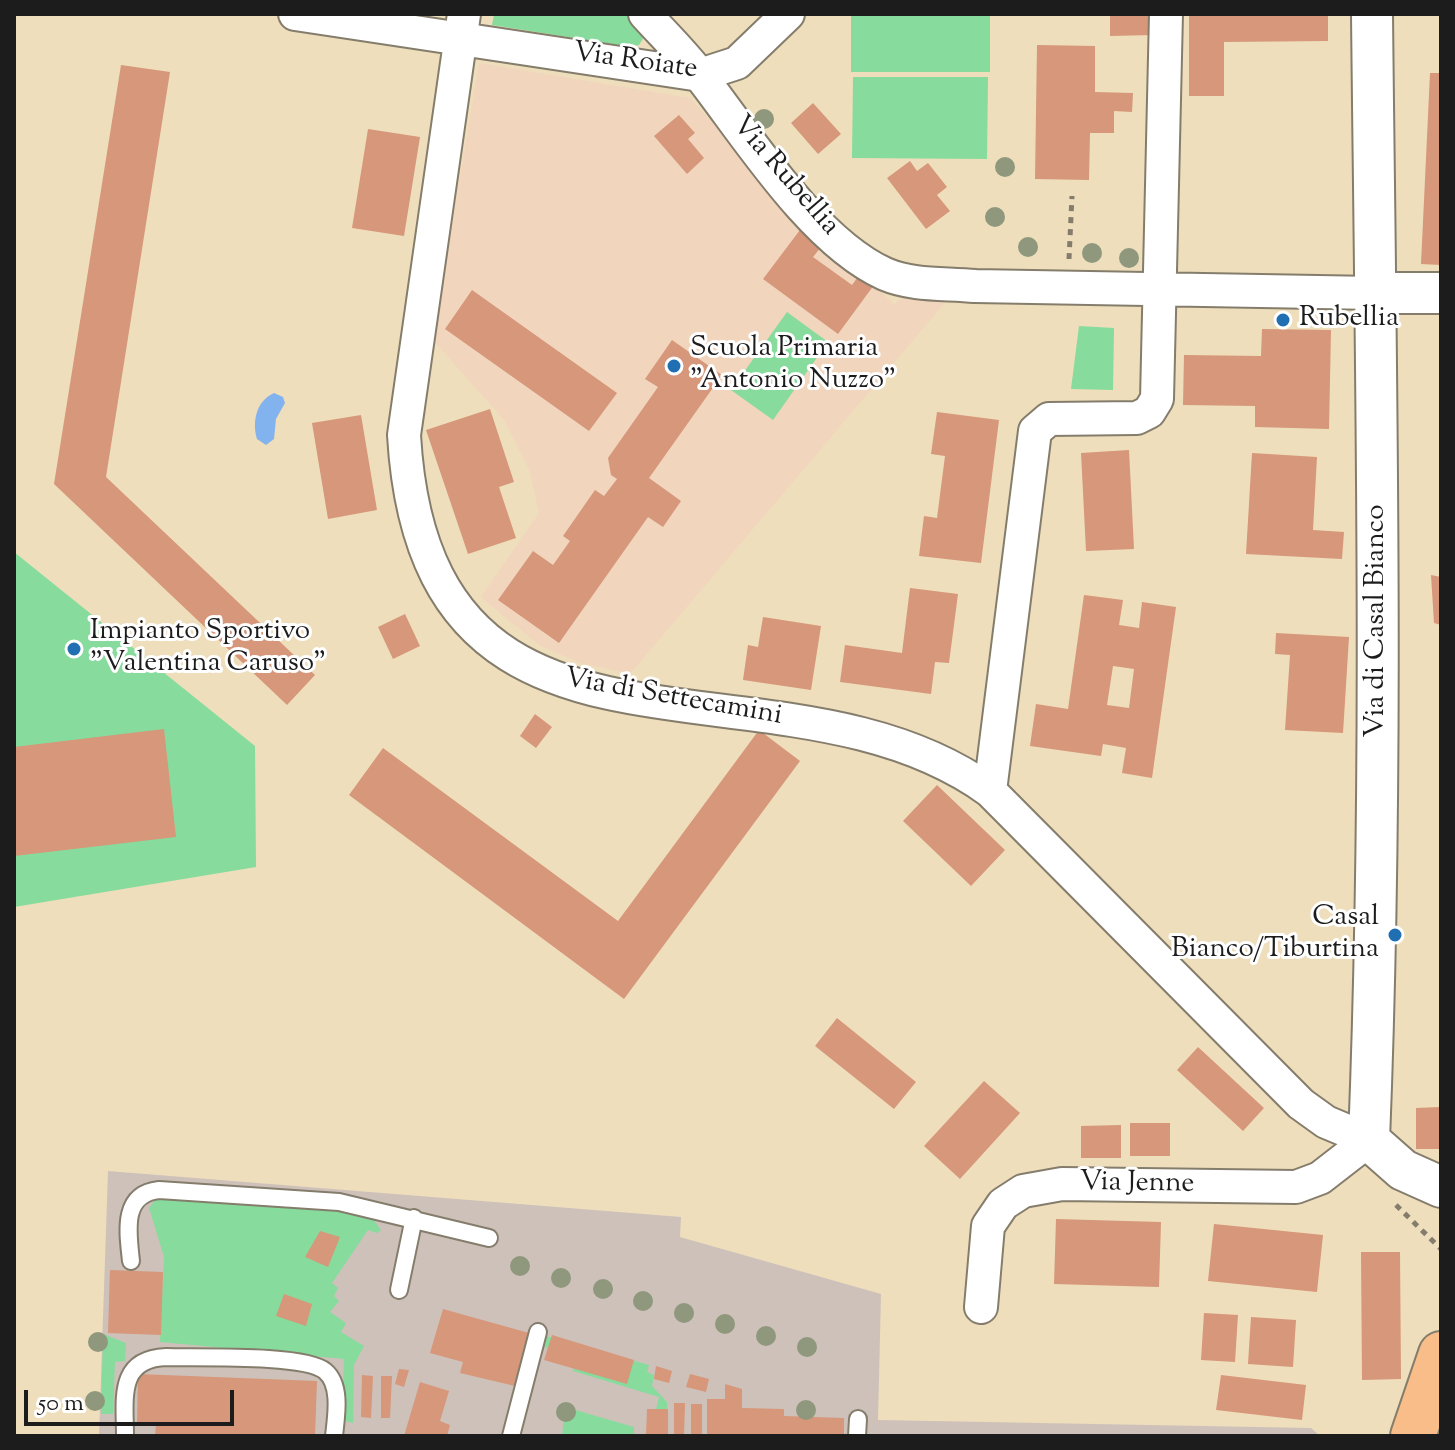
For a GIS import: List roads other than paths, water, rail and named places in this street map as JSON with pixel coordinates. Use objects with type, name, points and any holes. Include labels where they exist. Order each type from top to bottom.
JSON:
[{"type":"main road","points":[[1413,1436],[1441,1354]]},
{"type":"street","name":"Via Roiate","points":[[295,14],[462,26],[700,75],[737,63],[788,14]]},
{"type":"street","name":"Via Rubellia","points":[[645,14],[700,75],[806,210],[876,269],[914,282],[1162,289]]},
{"type":"street","points":[[990,791],[1033,437],[1038,425],[1049,419],[1131,419],[1149,412],[1159,391],[1166,14]]},
{"type":"street","name":"Via di Casal Bianco","points":[[1369,1140],[1377,929],[1372,14]]},
{"type":"street","name":"Via di Settecamini","points":[[462,26],[404,435],[409,487],[417,523],[436,575],[456,611],[506,655],[559,679],[613,693],[882,738],[938,757],[990,791],[1301,1104],[1326,1122],[1369,1140]]},
{"type":"street","points":[[1162,289],[1441,293]]},
{"type":"street","points":[[1369,1140],[1411,1175],[1441,1187]]},
{"type":"street","name":"Via Jenne","points":[[981,1307],[988,1226],[1003,1204],[1023,1191],[1062,1184],[1296,1187],[1320,1178],[1369,1140]]},
{"type":"lane","points":[[131,1261],[129,1216],[135,1201],[148,1191],[318,1199],[414,1218],[489,1238]]},
{"type":"lane","points":[[399,1290],[414,1218]]},
{"type":"lane","points":[[511,1436],[538,1332]]},
{"type":"lane","points":[[125,1436],[125,1394],[130,1374],[146,1360],[166,1357],[295,1361],[318,1367],[326,1372],[336,1393],[334,1436]]},
{"type":"water","points":[[274,393],[283,397],[285,403],[276,419],[274,439],[266,445],[257,439],[255,419],[263,401]]},
{"type":"place","name":"Rubellia","points":[[1283,320]]},
{"type":"place","name":"Scuola Primaria \"Antonio Nuzzo\"","points":[[674,366]]},
{"type":"place","name":"Impianto Sportivo \"Valentina Caruso\"","points":[[74,649]]},
{"type":"place","name":"Casal Bianco/Tiburtina","points":[[1395,935]]}]
